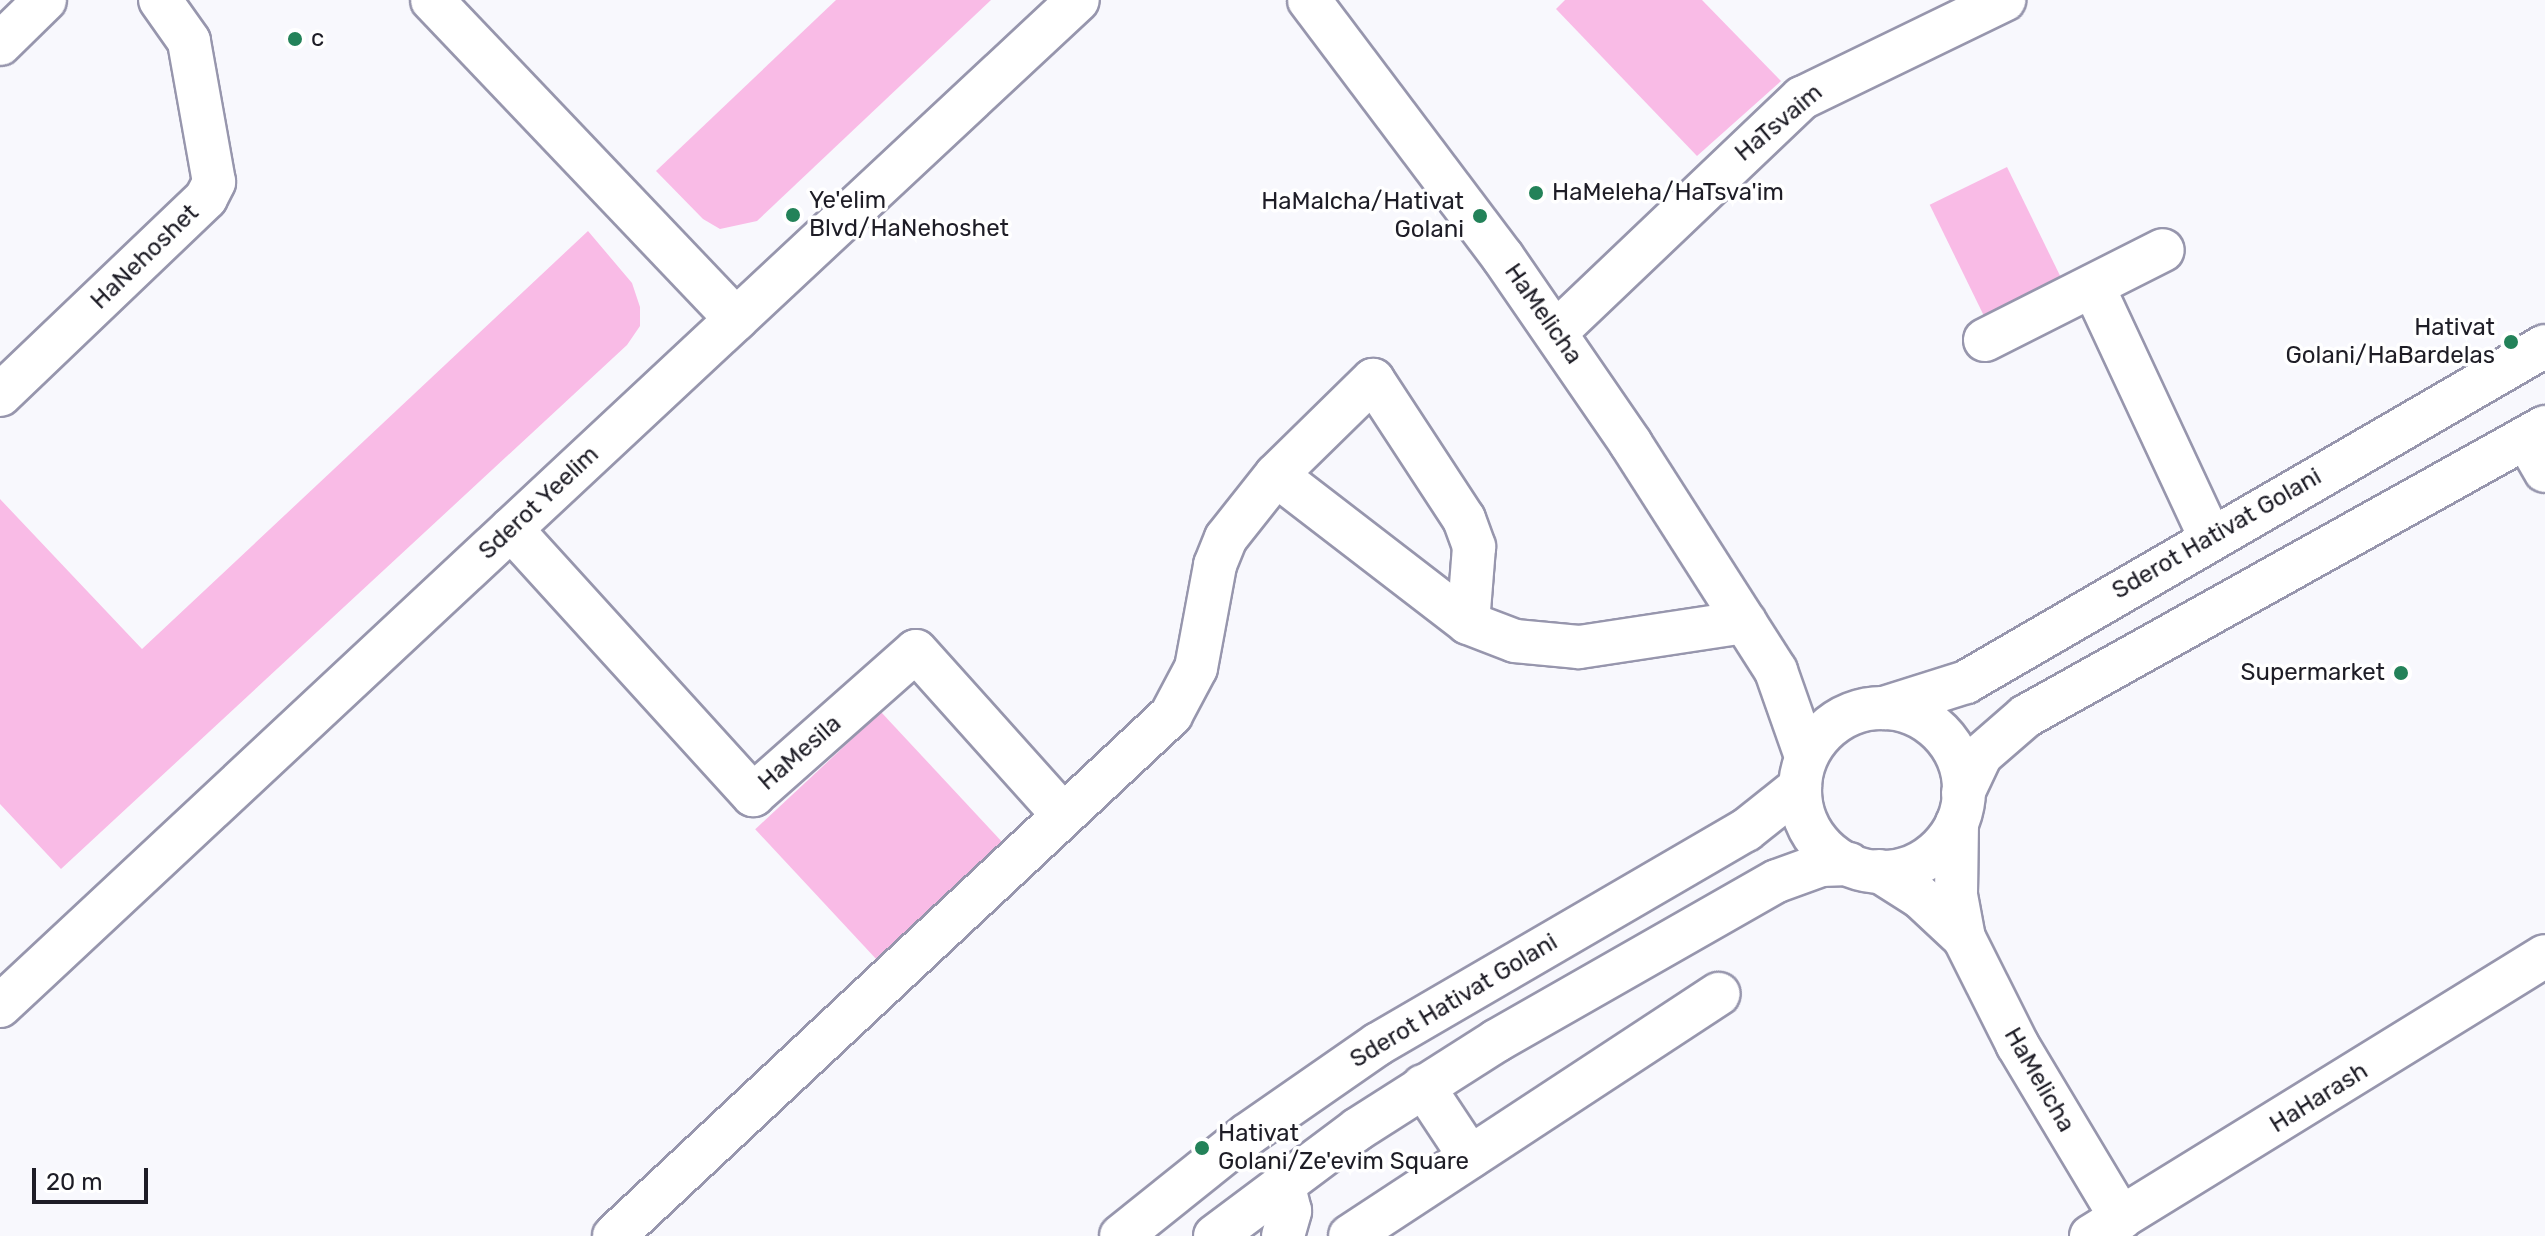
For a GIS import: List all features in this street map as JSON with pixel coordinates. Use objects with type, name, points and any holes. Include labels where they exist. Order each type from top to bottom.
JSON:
[{"type":"street","points":[[0,44],[45,0]]},
{"type":"street","name":"HaNehoshet","points":[[0,395],[206,198],[214,182],[189,41],[160,0]]},
{"type":"street","name":"Sderot Yeelim","points":[[0,1006],[1078,0]]},
{"type":"street","name":"HaTsvaim","points":[[1556,332],[1802,98],[2004,0]]},
{"type":"street","name":"HaMelicha","points":[[1312,1],[1556,332],[1751,632],[1792,707],[1803,771]]},
{"type":"street","points":[[446,5],[736,319]]},
{"type":"street","points":[[1985,340],[2163,250]]},
{"type":"street","points":[[2093,286],[2210,537]]},
{"type":"street","name":"Sderot Hativat Golani","points":[[1876,708],[1966,682],[2210,537],[2545,346]]},
{"type":"street","points":[[614,1236],[1183,701],[1196,668],[1215,565],[1226,538],[1276,475],[1373,380],[1469,533],[1475,577],[1468,623]]},
{"type":"street","points":[[1215,1236],[1283,1183],[1423,1086],[1777,881],[1821,865],[1864,868],[1924,860],[1960,808],[1981,755],[2026,716],[2539,445]]},
{"type":"street","points":[[1276,475],[1468,623],[1515,641],[1579,647],[1751,632]]},
{"type":"street","name":"HaMesila","points":[[511,529],[753,795],[916,651],[1063,815]]},
{"type":"street","name":"HaMelicha","points":[[1751,632],[1801,681],[1876,708]]},
{"type":"street","points":[[1864,868],[1812,832],[1803,771],[1839,720],[1876,708],[1915,715],[1942,734],[1959,762],[1960,808]]},
{"type":"street","name":"Sderot Hativat Golani","points":[[1121,1236],[1247,1135],[1369,1050],[1746,830],[1803,771]]},
{"type":"street","name":"HaMelicha","points":[[1960,808],[1956,895],[1964,938],[2106,1227]]},
{"type":"street","name":"HaMelicha","points":[[1864,868],[1920,897],[1964,938]]},
{"type":"street","name":"HaHarash","points":[[2106,1227],[2545,956]]},
{"type":"street","points":[[1350,1236],[1719,994]]},
{"type":"street","points":[[1423,1086],[1470,1157]]},
{"type":"street","points":[[1283,1183],[1290,1211],[1283,1236]]},
{"type":"shaded area","points":[[836,0],[991,0],[757,221],[720,229],[703,219],[656,171]]},
{"type":"shaded area","points":[[1565,0],[1702,0],[1781,81],[1697,156],[1556,9]]},
{"type":"shaded area","points":[[2007,167],[2061,278],[1984,315],[1930,205]]},
{"type":"shaded area","points":[[588,231],[632,283],[640,307],[640,326],[627,345],[61,869],[0,804],[0,499],[142,649]]},
{"type":"shaded area","points":[[881,712],[1004,844],[878,961],[755,829]]},
{"type":"place","name":"с","points":[[295,39]]},
{"type":"place","name":"HaMeleha/HaTsva'im","points":[[1536,193]]},
{"type":"place","name":"Ye'elim Blvd/HaNehoshet","points":[[793,215]]},
{"type":"place","name":"HaMalcha/Hativat Golani","points":[[1480,216]]},
{"type":"place","name":"Hativat Golani/HaBardelas","points":[[2511,342]]},
{"type":"place","name":"Supermarket","points":[[2401,673]]},
{"type":"place","name":"Hativat Golani/Ze'evim Square","points":[[1202,1148]]}]
